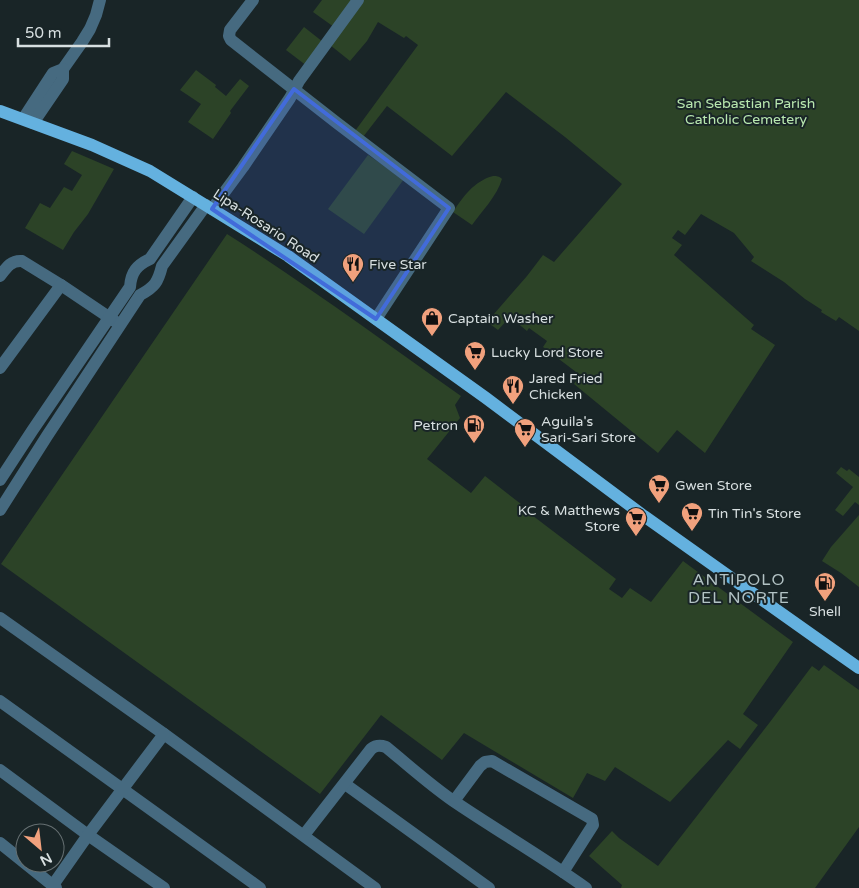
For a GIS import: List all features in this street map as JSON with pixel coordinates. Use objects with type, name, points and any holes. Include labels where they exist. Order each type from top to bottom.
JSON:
[{"type":"main road","name":"Lipa-Rosario Road","points":[[0,111],[112,153],[150,171],[288,256],[644,516],[859,668]]},
{"type":"street","points":[[28,121],[63,79],[63,69],[90,30],[100,0]]},
{"type":"street","points":[[253,0],[230,30],[229,38],[449,208],[376,319]]},
{"type":"street","points":[[0,480],[109,317],[135,291],[148,291],[155,286],[162,266],[243,167],[290,98],[299,81],[358,0]]},
{"type":"street","points":[[0,510],[120,325],[135,291],[130,278],[134,271],[141,263],[150,259],[193,197]]},
{"type":"street","points":[[150,259],[162,266]]},
{"type":"street","points":[[0,276],[12,263],[22,261],[120,325]]},
{"type":"street","points":[[0,368],[61,285]]},
{"type":"street","points":[[0,618],[304,835],[367,886]]},
{"type":"street","points":[[0,700],[260,888]]},
{"type":"street","points":[[0,843],[54,887],[88,835],[164,734]]},
{"type":"street","points":[[304,835],[371,749],[378,745],[386,748],[454,801],[586,888]]},
{"type":"street","points":[[454,801],[480,766],[492,761],[592,819],[594,825],[563,872]]},
{"type":"street","points":[[0,770],[164,888]]},
{"type":"street","points":[[345,784],[489,888]]},
{"type":"highlighted area","points":[[294,89],[449,208],[376,319],[212,209]]},
{"type":"green space","points":[[322,0],[353,0],[334,27],[313,12]]},
{"type":"green space","name":"San Sebastian Parish Catholic Cemetery","points":[[362,0],[859,0],[859,331],[839,317],[836,321],[821,312],[822,310],[784,282],[751,261],[754,257],[734,233],[701,214],[685,235],[678,230],[672,238],[682,245],[674,255],[754,325],[751,329],[775,345],[705,453],[677,430],[658,453],[574,384],[580,375],[543,347],[547,341],[529,328],[527,331],[510,317],[498,330],[487,322],[543,255],[554,262],[622,184],[506,92],[452,156],[387,106],[363,137],[355,131],[418,45],[406,36],[404,38],[378,22],[367,41],[350,61],[330,45]]},
{"type":"green space","points":[[304,27],[323,42],[307,66],[286,50]]},
{"type":"green space","points":[[196,70],[216,85],[215,87],[226,96],[240,79],[249,86],[230,111],[231,113],[213,139],[188,122],[201,104],[180,90]]},
{"type":"green space","points":[[72,151],[114,169],[88,214],[63,250],[25,228],[40,203],[50,208],[64,187],[72,191],[82,175],[64,164]]},
{"type":"green space","points":[[368,155],[404,179],[364,234],[328,209]]},
{"type":"green space","points":[[498,176],[502,179],[500,185],[472,225],[453,212],[465,195],[475,186],[486,178]]},
{"type":"green space","points":[[227,234],[316,293],[461,396],[455,405],[460,418],[427,459],[471,493],[485,476],[521,504],[520,506],[616,579],[609,589],[622,598],[630,588],[651,602],[683,561],[793,642],[743,714],[758,725],[740,749],[728,740],[670,802],[615,767],[605,781],[587,773],[573,798],[464,733],[442,760],[381,715],[320,794],[1,564]]},
{"type":"green space","points":[[841,467],[847,471],[849,469],[859,477],[859,505],[855,502],[843,516],[835,510],[853,487],[836,473]]},
{"type":"green space","points":[[859,515],[859,587],[822,561],[831,547]]},
{"type":"green space","points":[[824,665],[859,690],[859,827],[815,888],[621,888],[622,885],[589,856],[612,831],[658,866],[812,666],[819,671]]},
{"type":"place","name":"Five Star","points":[[353,283]]},
{"type":"place","name":"Captain Washer","points":[[432,337]]},
{"type":"place","name":"Lucky Lord Store","points":[[475,371]]},
{"type":"place","name":"Jared Fried Chicken","points":[[513,405]]},
{"type":"place","name":"Petron","points":[[474,444]]},
{"type":"place","name":"Aguila's Sari-Sari Store","points":[[525,448]]},
{"type":"place","name":"Gwen Store","points":[[659,504]]},
{"type":"place","name":"Tin Tin's Store","points":[[692,532]]},
{"type":"place","name":"KC & Matthews Store","points":[[636,537]]},
{"type":"place","name":"Shell","points":[[825,602]]},
{"type":"district","name":"ANTIPOLO DEL NORTE","points":[[739,589]]}]
